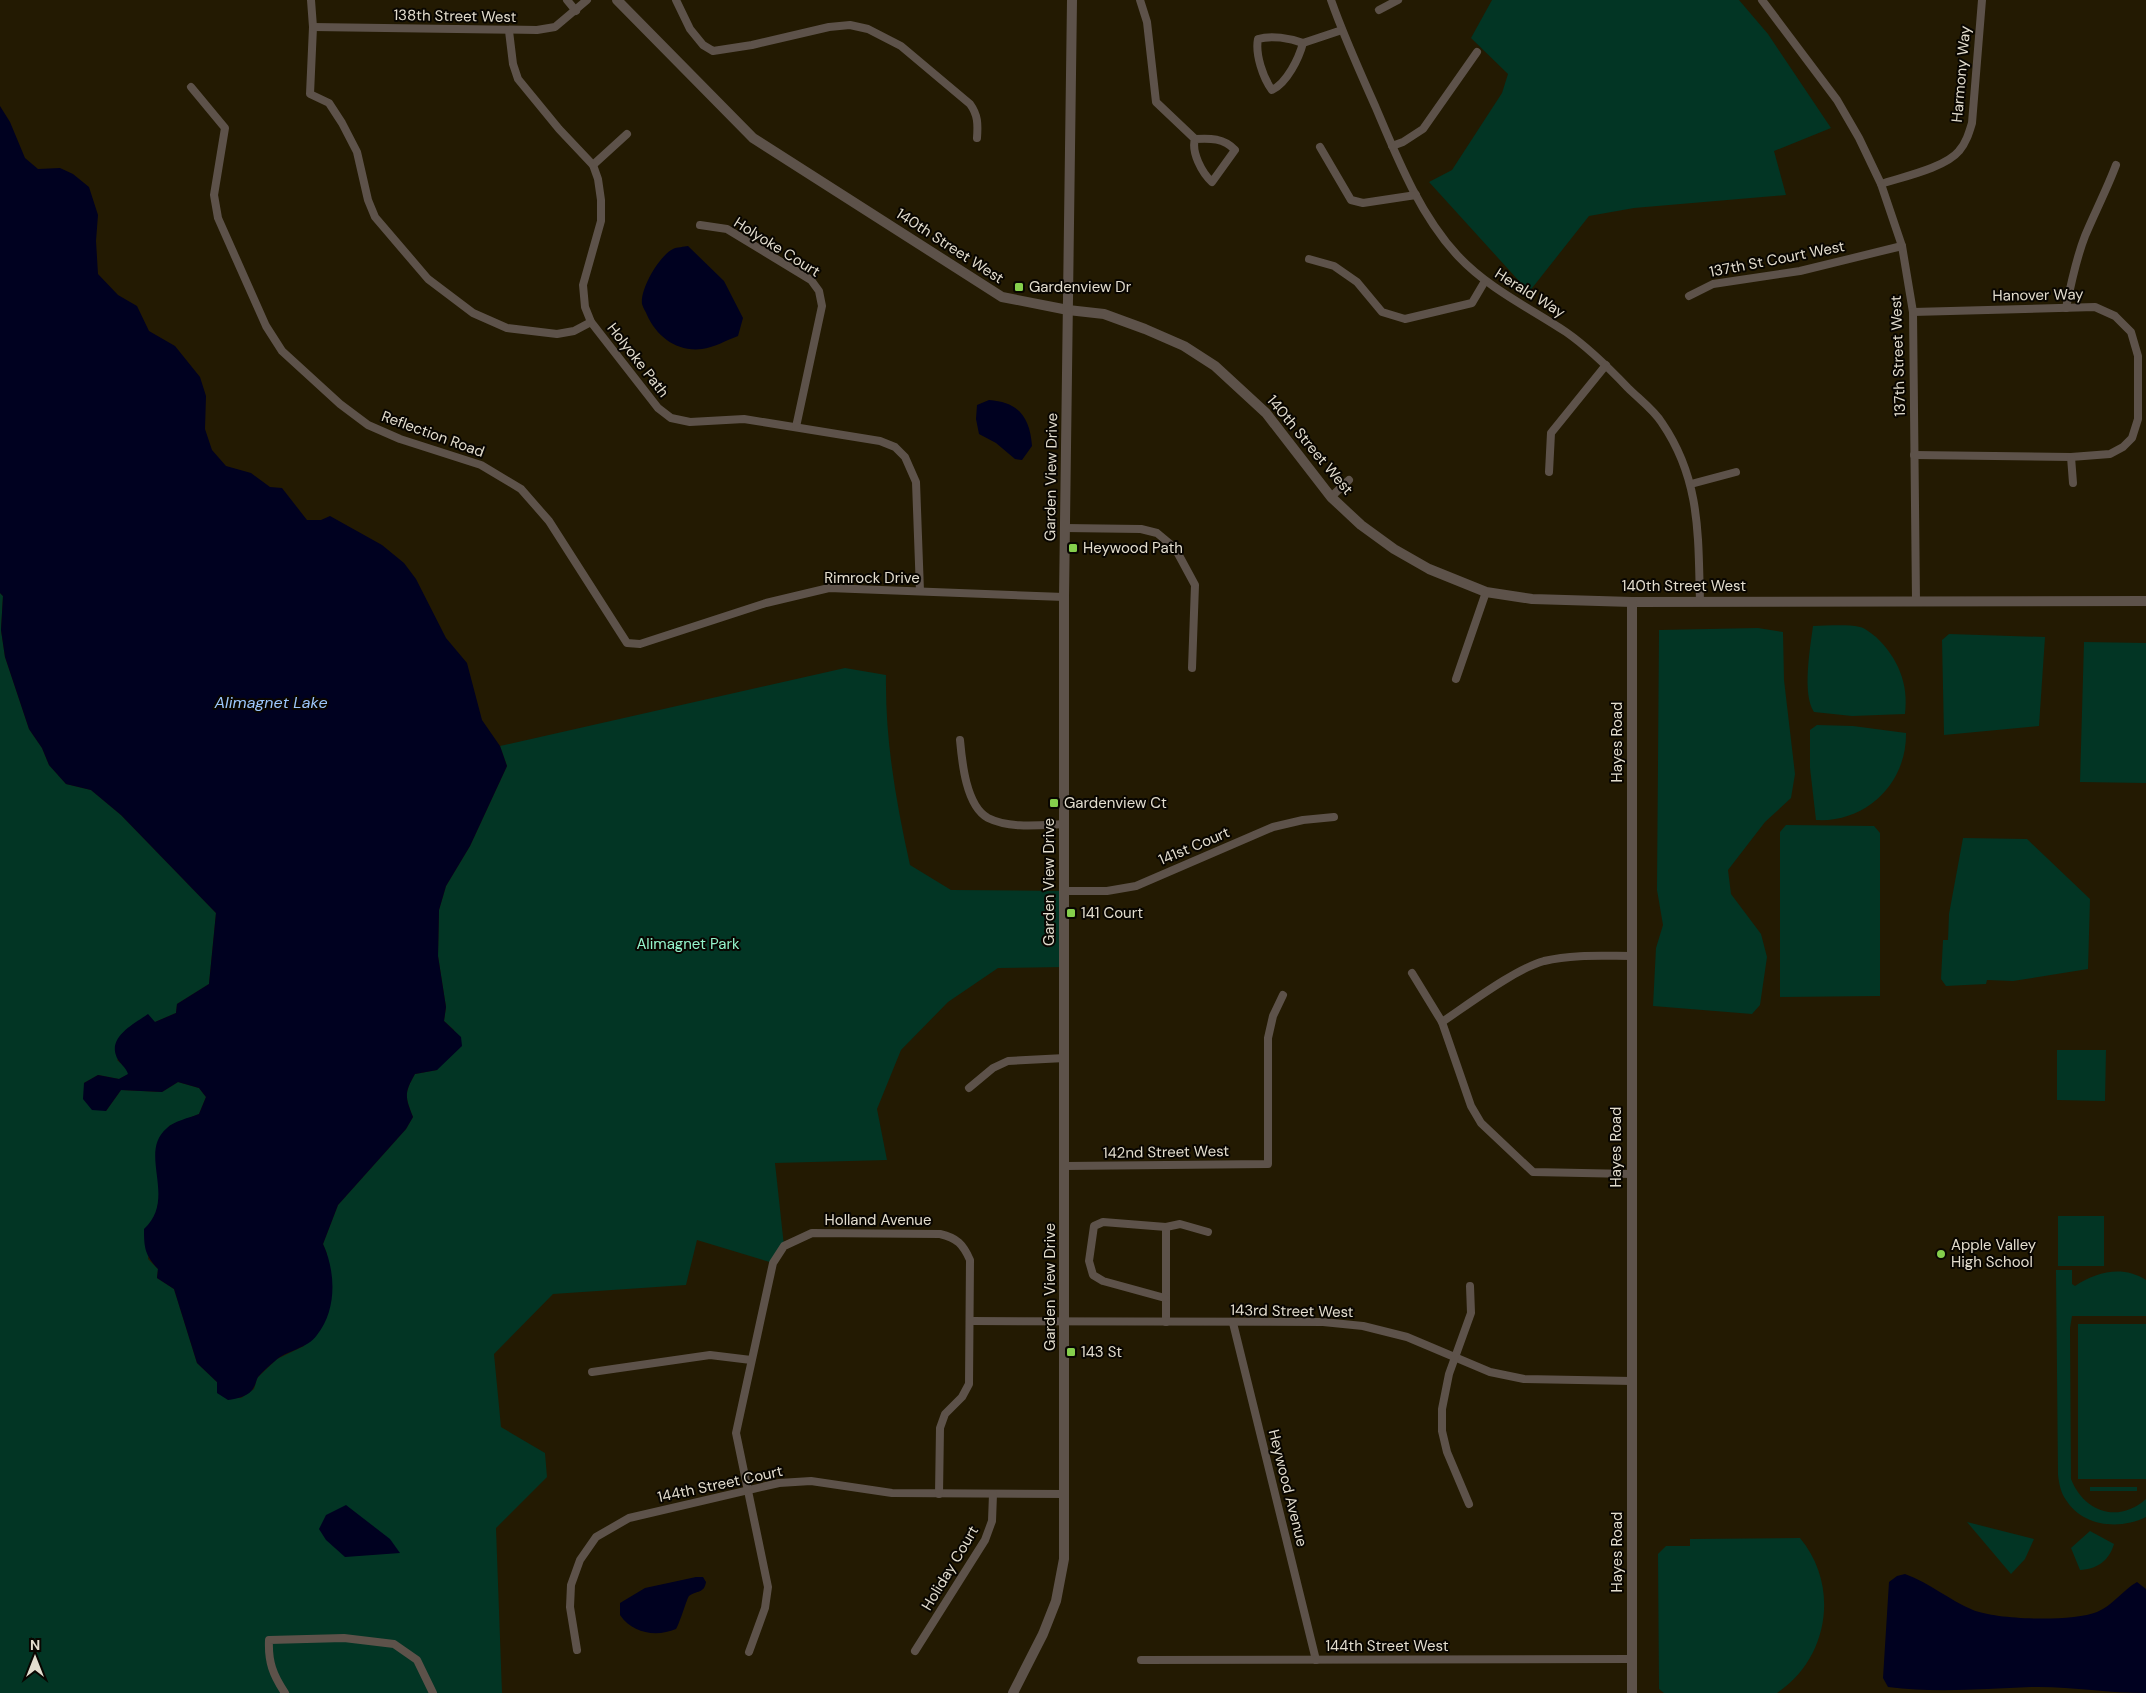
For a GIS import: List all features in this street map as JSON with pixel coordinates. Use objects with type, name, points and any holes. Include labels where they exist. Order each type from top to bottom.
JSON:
[{"type":"street","points":[[310,0],[313,27],[310,94],[329,103],[342,123],[357,152],[368,200],[375,217],[428,279],[473,313],[507,328],[557,334],[574,331],[591,322]]},
{"type":"street","points":[[567,0],[576,11]]},
{"type":"street","name":"138th Street West","points":[[313,27],[538,30],[555,27],[587,0]]},
{"type":"street","name":"140th Street West","points":[[618,0],[753,138],[1002,297],[1068,310],[1104,314],[1184,346],[1215,366],[1266,413],[1331,497],[1361,525],[1394,549],[1429,568],[1486,592],[1532,599],[1632,602],[2146,601]]},
{"type":"street","points":[[676,0],[690,29],[703,46],[713,51],[752,45],[829,27],[850,25],[886,36],[901,46],[970,104],[976,111],[978,119],[977,138]]},
{"type":"street","name":"Garden View Drive","points":[[1013,1693],[1043,1634],[1056,1601],[1064,1559],[1064,597],[1072,0]]},
{"type":"street","points":[[1140,0],[1147,22],[1156,102],[1195,139],[1212,138],[1228,143],[1235,150],[1212,182],[1203,175],[1193,145],[1195,139]]},
{"type":"street","name":"Herald Way","points":[[1331,0],[1392,146],[1436,230],[1459,257],[1485,281],[1568,334],[1606,365],[1662,422],[1680,453],[1691,484],[1697,519],[1700,601]]},
{"type":"street","points":[[1380,10],[1398,0]]},
{"type":"street","name":"137th Street West","points":[[1762,0],[1837,100],[1859,138],[1881,184],[1902,246],[1913,312],[1916,601]]},
{"type":"street","name":"Harmony Way","points":[[1881,184],[1945,162],[1958,152],[1967,140],[1972,123],[1982,0]]},
{"type":"street","points":[[1303,43],[1300,54],[1280,87],[1272,90],[1256,48],[1258,39],[1265,37],[1295,40],[1303,43],[1342,30]]},
{"type":"street","name":"Holyoke Path","points":[[509,31],[513,64],[518,79],[559,129],[593,165],[602,200],[601,221],[583,285],[585,307],[591,322],[658,408],[671,418],[690,422],[744,418],[880,441],[895,448],[906,457],[916,482],[920,591]]},
{"type":"street","points":[[1392,146],[1423,130],[1477,52]]},
{"type":"street","name":"Reflection Road","points":[[191,87],[225,128],[214,195],[218,218],[266,326],[282,351],[340,404],[368,425],[400,439],[481,465],[521,489],[549,521],[627,643]]},
{"type":"street","points":[[593,165],[627,134]]},
{"type":"street","points":[[1320,147],[1352,200],[1363,203],[1416,195]]},
{"type":"street","points":[[2066,308],[2080,252],[2116,165]]},
{"type":"street","name":"Holyoke Court","points":[[700,225],[727,229],[811,280],[820,291],[822,306],[796,427]]},
{"type":"street","name":"137th St Court West","points":[[1689,296],[1713,284],[1800,271],[1902,246]]},
{"type":"street","points":[[1309,259],[1334,266],[1356,282],[1382,312],[1405,319],[1472,303],[1485,281]]},
{"type":"street","name":"Hanover Way","points":[[1913,312],[2095,308],[2116,316],[2131,332],[2138,356],[2138,419],[2132,438],[2123,448],[2110,454],[2071,458],[1914,455]]},
{"type":"street","points":[[1549,472],[1551,433],[1606,365]]},
{"type":"street","points":[[2071,458],[2073,483]]},
{"type":"street","points":[[1691,484],[1736,472]]},
{"type":"street","points":[[1331,497],[1349,480]]},
{"type":"street","points":[[1065,528],[1140,529],[1157,533],[1175,548],[1195,584],[1192,668]]},
{"type":"street","name":"Rimrock Drive","points":[[627,643],[640,644],[766,603],[829,588],[1064,597]]},
{"type":"street","points":[[1456,679],[1486,592]]},
{"type":"street","name":"Hayes Road","points":[[1632,602],[1632,1693]]},
{"type":"street","points":[[960,740],[963,773],[975,804],[987,817],[1003,822],[1032,825],[1064,824]]},
{"type":"street","name":"141st Court","points":[[1064,891],[1107,891],[1136,886],[1273,827],[1303,820],[1334,818]]},
{"type":"street","points":[[1442,1022],[1522,971],[1543,962],[1571,956],[1632,956]]},
{"type":"street","points":[[1412,973],[1442,1022],[1470,1106],[1481,1123],[1533,1172],[1631,1174]]},
{"type":"street","name":"142nd Street West","points":[[1065,1166],[1268,1164],[1268,1038],[1273,1016],[1283,996]]},
{"type":"street","points":[[969,1088],[993,1068],[1008,1061],[1065,1058]]},
{"type":"street","points":[[1165,1298],[1103,1281],[1093,1274],[1089,1261],[1094,1226],[1103,1222],[1166,1227],[1180,1224],[1208,1232]]},
{"type":"street","points":[[1166,1227],[1166,1322]]},
{"type":"street","name":"Holland Avenue","points":[[749,1652],[766,1608],[768,1587],[736,1433],[773,1263],[784,1246],[812,1234],[940,1234],[954,1237],[964,1246],[970,1260],[970,1384],[962,1397],[945,1414],[940,1428],[939,1494]]},
{"type":"street","points":[[1469,1504],[1447,1452],[1442,1431],[1442,1409],[1454,1357],[1470,1313],[1470,1286]]},
{"type":"street","name":"143rd Street West","points":[[971,1321],[1323,1322],[1363,1326],[1407,1337],[1490,1372],[1524,1379],[1632,1381]]},
{"type":"street","name":"Heywood Avenue","points":[[1233,1323],[1316,1660]]},
{"type":"street","points":[[592,1372],[710,1355],[751,1360]]},
{"type":"street","name":"144th Street Court","points":[[577,1650],[570,1607],[571,1585],[580,1560],[596,1537],[629,1518],[779,1483],[812,1482],[892,1493],[1065,1494]]},
{"type":"street","name":"Holiday Court","points":[[916,1651],[985,1540],[992,1521],[993,1494]]},
{"type":"street","points":[[285,1693],[268,1659],[269,1640],[344,1638],[394,1644],[417,1660],[433,1693]]},
{"type":"street","name":"144th Street West","points":[[1141,1660],[1632,1659]]},
{"type":"green space","points":[[1492,0],[1739,0],[1768,34],[1831,128],[1774,151],[1786,195],[1634,208],[1589,216],[1529,292],[1429,182],[1452,170],[1502,93],[1508,74],[1471,38]]},
{"type":"green space","name":"Alimagnet Park","points":[[0,593],[3,596],[1,630],[5,657],[29,729],[42,748],[49,765],[66,784],[91,790],[121,815],[216,913],[209,984],[177,1004],[176,1013],[155,1022],[117,1060],[126,1068],[129,1074],[119,1079],[98,1075],[84,1083],[106,1111],[121,1090],[162,1092],[178,1082],[199,1088],[206,1097],[199,1114],[169,1126],[157,1166],[160,1193],[148,1259],[158,1269],[157,1278],[174,1289],[197,1363],[217,1382],[218,1393],[241,1398],[254,1389],[257,1378],[277,1359],[304,1346],[327,1254],[323,1244],[338,1205],[406,1129],[413,1117],[408,1105],[407,1091],[415,1074],[437,1070],[454,1030],[444,1021],[446,1007],[438,956],[439,910],[446,886],[470,846],[507,766],[500,746],[845,668],[886,675],[887,723],[892,771],[910,865],[951,890],[1064,891],[1065,967],[998,968],[948,1002],[901,1050],[877,1109],[887,1160],[775,1163],[784,1246],[773,1263],[697,1240],[686,1285],[553,1294],[494,1354],[501,1427],[545,1453],[547,1477],[496,1528],[502,1693],[0,1693]]},
{"type":"green space","points":[[1842,625],[1860,627],[1876,637],[1884,645],[1900,672],[1905,692],[1905,714],[1852,716],[1814,712],[1808,694],[1809,659],[1813,626]]},
{"type":"green space","points":[[1758,628],[1783,632],[1784,680],[1795,774],[1791,798],[1765,822],[1728,870],[1731,894],[1761,934],[1767,957],[1760,1005],[1752,1014],[1653,1006],[1656,948],[1663,925],[1657,890],[1659,630]]},
{"type":"green space","points":[[1949,634],[2045,637],[2039,726],[1944,735],[1942,640]]},
{"type":"green space","points":[[2084,642],[2146,643],[2146,783],[2080,782]]},
{"type":"green space","points":[[1817,725],[1853,726],[1906,733],[1904,751],[1899,768],[1891,783],[1867,807],[1851,815],[1834,819],[1816,820],[1810,768],[1810,730]]},
{"type":"green space","points":[[1786,825],[1874,826],[1880,833],[1880,996],[1780,997],[1780,832]]},
{"type":"green space","points":[[1963,838],[2027,839],[2090,899],[2088,969],[2013,981],[1987,980],[1986,984],[1946,986],[1941,979],[1943,940],[1948,940],[1949,914]]},
{"type":"green space","points":[[2057,1050],[2106,1050],[2105,1101],[2057,1100]]},
{"type":"green space","points":[[2058,1216],[2104,1216],[2104,1266],[2058,1266]]},
{"type":"green space","points":[[2056,1270],[2072,1270],[2072,1284],[2075,1286],[2092,1277],[2110,1272],[2137,1275],[2146,1280],[2146,1316],[2072,1316],[2070,1328],[2071,1479],[2084,1500],[2103,1511],[2124,1511],[2135,1507],[2146,1499],[2146,1517],[2136,1521],[2125,1524],[2103,1524],[2092,1521],[2073,1509],[2060,1488],[2058,1475]]},
{"type":"green space","points":[[2078,1324],[2146,1324],[2146,1479],[2078,1479]]},
{"type":"green space","points":[[2090,1487],[2137,1487],[2137,1491],[2090,1491]]},
{"type":"green space","points":[[1967,1522],[2034,1539],[2025,1559],[2011,1574]]},
{"type":"green space","points":[[2090,1531],[2114,1544],[2109,1555],[2102,1563],[2092,1568],[2080,1570],[2071,1548]]},
{"type":"green space","points":[[1800,1538],[1813,1557],[1821,1578],[1824,1599],[1823,1620],[1818,1641],[1808,1661],[1795,1678],[1777,1693],[1664,1693],[1659,1689],[1658,1554],[1666,1546],[1690,1546],[1690,1539]]},
{"type":"water","name":"Alimagnet Lake","points":[[0,106],[10,122],[25,158],[38,169],[60,168],[73,174],[89,187],[98,215],[96,241],[98,274],[118,295],[137,306],[149,331],[175,346],[200,377],[206,396],[205,429],[212,450],[226,466],[251,473],[270,487],[282,488],[307,520],[321,520],[330,516],[382,545],[404,563],[416,579],[446,638],[467,663],[482,720],[500,746],[507,766],[470,846],[446,886],[439,910],[438,956],[446,1007],[444,1021],[461,1037],[462,1046],[437,1070],[415,1074],[407,1091],[408,1105],[413,1117],[406,1129],[338,1205],[323,1244],[332,1279],[331,1303],[324,1325],[313,1340],[280,1357],[266,1369],[258,1377],[250,1393],[232,1400],[228,1400],[217,1393],[217,1382],[197,1363],[174,1289],[157,1278],[158,1269],[150,1260],[144,1241],[144,1229],[154,1217],[158,1204],[156,1150],[159,1138],[170,1126],[199,1114],[206,1097],[199,1088],[178,1082],[162,1092],[121,1090],[106,1111],[92,1110],[83,1099],[84,1083],[98,1075],[119,1079],[128,1074],[117,1058],[115,1050],[119,1037],[129,1027],[148,1014],[155,1022],[176,1013],[177,1004],[209,984],[216,913],[121,815],[91,790],[66,784],[49,765],[42,748],[29,729],[5,657],[1,630],[3,596],[0,593]]},
{"type":"water","points":[[688,246],[724,281],[743,318],[738,336],[715,346],[702,349],[684,348],[662,336],[651,323],[642,304],[647,282],[662,258],[673,249]]},
{"type":"water","points":[[989,400],[999,401],[1015,408],[1021,413],[1029,427],[1032,446],[1022,460],[1015,459],[996,443],[979,434],[976,419],[977,405]]},
{"type":"water","points":[[346,1505],[390,1539],[400,1553],[345,1557],[326,1540],[319,1529],[326,1515]]},
{"type":"water","points":[[1905,1574],[1973,1610],[2017,1618],[2071,1617],[2097,1612],[2108,1606],[2137,1582],[2146,1589],[2146,1693],[2045,1687],[1941,1690],[1888,1687],[1883,1678],[1889,1582],[1897,1576]]},
{"type":"water","points":[[703,1577],[706,1582],[705,1586],[702,1590],[689,1596],[676,1629],[661,1633],[638,1630],[620,1615],[620,1603],[645,1588]]},
{"type":"place","name":"Gardenview Dr","points":[[1019,287]]},
{"type":"place","name":"Heywood Path","points":[[1073,548]]},
{"type":"place","name":"Gardenview Ct","points":[[1054,803]]},
{"type":"place","name":"141 Court","points":[[1071,913]]},
{"type":"place","name":"Apple Valley High School","points":[[1941,1254]]},
{"type":"place","name":"143 St","points":[[1071,1352]]}]
